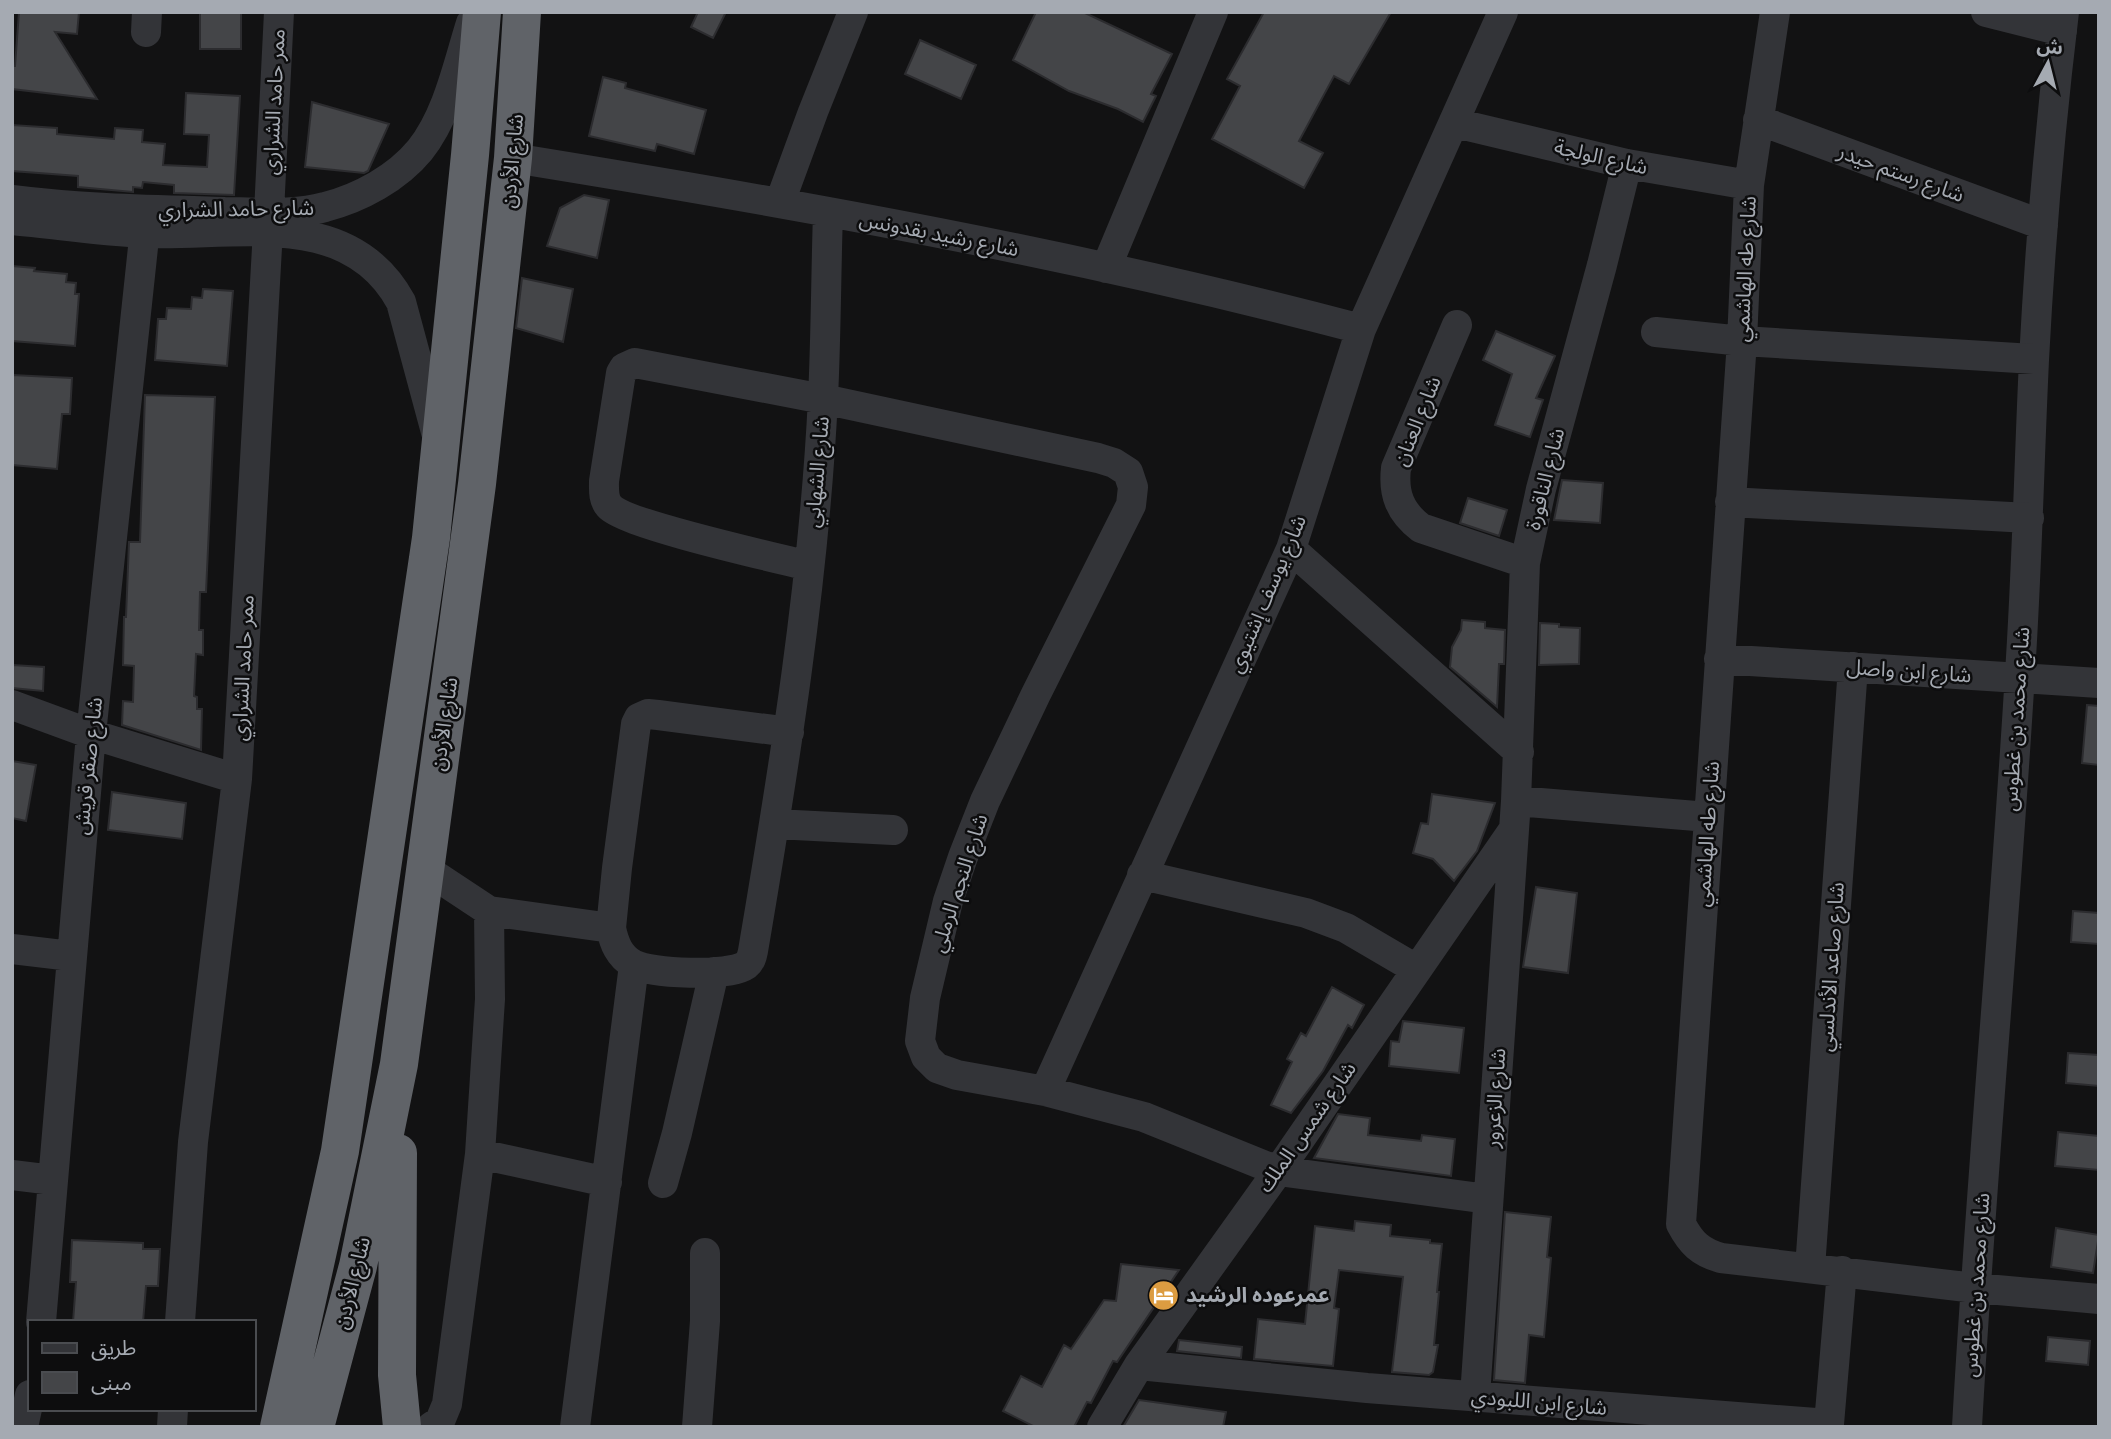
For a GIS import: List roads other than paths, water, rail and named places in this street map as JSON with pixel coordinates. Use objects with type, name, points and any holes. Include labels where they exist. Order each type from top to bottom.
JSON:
[{"type":"highway","name":"شارع الأردن","points":[[279,1427],[340,1151],[429,551],[482,12]]},
{"type":"highway","name":"شارع الأردن","points":[[315,1427],[358,1266],[399,1064],[471,540],[513,158],[522,12]]},
{"type":"highway","points":[[399,1064],[397,1375],[402,1427]]},
{"type":"street","name":"ممر حامد الشراري","points":[[180,1320],[193,1142],[236,779],[279,12]]},
{"type":"street","name":"شارع حامد الشراري","points":[[12,220],[269,222],[353,198],[378,184],[418,152],[432,134],[442,112],[475,12]]},
{"type":"street","points":[[780,201],[853,12]]},
{"type":"street","points":[[1106,268],[1213,12]]},
{"type":"street","name":"شارع يوسف إشتيوي","points":[[1045,1091],[1291,549],[1361,329],[1503,12]]},
{"type":"street","name":"شارع طه الهاشمي","points":[[1775,12],[1749,185],[1742,341],[1681,1224],[1692,1243],[1707,1254],[1721,1258],[1975,1288],[2099,1299]]},
{"type":"street","points":[[1986,12],[2063,22]]},
{"type":"street","name":"شارع محمد بن غطوس","points":[[1967,1427],[2020,678],[2034,359],[2043,225],[2063,22]]},
{"type":"street","name":"شارع رستم حيدر","points":[[1758,120],[2043,225]]},
{"type":"street","name":"شارع الولجة","points":[[1455,123],[1627,164],[1749,185]]},
{"type":"street","name":"شارع رشيد بقدونس","points":[[513,158],[780,201],[1106,268],[1361,329]]},
{"type":"street","name":"شارع الناقورة","points":[[1515,815],[1525,563],[1541,489],[1627,164]]},
{"type":"street","name":"شارع حامد الشراري","points":[[12,200],[146,222]]},
{"type":"street","name":"شارع الشهابي","points":[[634,965],[679,973],[714,972],[737,969],[751,960],[789,732],[809,566],[823,399],[828,212]]},
{"type":"street","name":"شارع صقر قريش","points":[[41,1320],[91,734],[146,222]]},
{"type":"street","name":"شارع حامد الشراري","points":[[269,222],[328,239],[364,259],[392,286],[401,302],[441,449]]},
{"type":"street","name":"شارع العنان","points":[[1457,325],[1396,468],[1394,484],[1398,502],[1408,518],[1421,528],[1525,563]]},
{"type":"street","points":[[1656,332],[1742,341],[2034,359]]},
{"type":"street","name":"شارع النجم الرملي","points":[[809,566],[621,515],[609,506],[604,495],[604,481],[624,368],[635,363],[823,399],[1098,458],[1114,463],[1128,472],[1133,487],[1131,505],[985,801],[948,901],[925,998],[920,1041],[926,1057],[937,1068],[957,1075],[1045,1091],[1144,1117],[1278,1171],[1488,1199]]},
{"type":"street","points":[[1730,502],[2029,518]]},
{"type":"street","points":[[1291,549],[1519,752]]},
{"type":"street","name":"شارع ابن واصل","points":[[1719,659],[2099,683]]},
{"type":"street","name":"شارع صاعد الأندلسي","points":[[1810,1268],[1853,667]]},
{"type":"street","points":[[12,705],[91,734],[236,779]]},
{"type":"street","points":[[575,1427],[634,965],[618,950],[611,928],[636,724],[639,718],[648,714],[789,732]]},
{"type":"street","points":[[1515,815],[1708,817]]},
{"type":"street","name":"شارع شمس الملك","points":[[1102,1427],[1139,1365],[1278,1171],[1416,969],[1515,815]]},
{"type":"street","name":"شارع الزعرور","points":[[1475,1396],[1515,815]]},
{"type":"street","points":[[775,824],[892,830]]},
{"type":"street","points":[[424,868],[489,911],[611,928]]},
{"type":"street","points":[[1142,874],[1306,913],[1346,928],[1416,969]]},
{"type":"street","points":[[431,1427],[440,1421],[447,1404],[480,1154],[490,999],[489,911]]},
{"type":"street","points":[[12,949],[71,956]]},
{"type":"street","points":[[663,1183],[714,972]]},
{"type":"street","points":[[480,1154],[607,1182]]},
{"type":"street","points":[[12,1175],[52,1180]]},
{"type":"street","points":[[697,1427],[706,1310],[705,1253]]},
{"type":"street","name":"شارع ابن اللبودي","points":[[1139,1365],[1475,1396],[1677,1420],[1830,1425],[1842,1271]]},
{"type":"street","points":[[23,1427],[28,1404]]},
{"type":"place","name":"عمرعوده الرشيد","points":[[1163,1295]]}]
